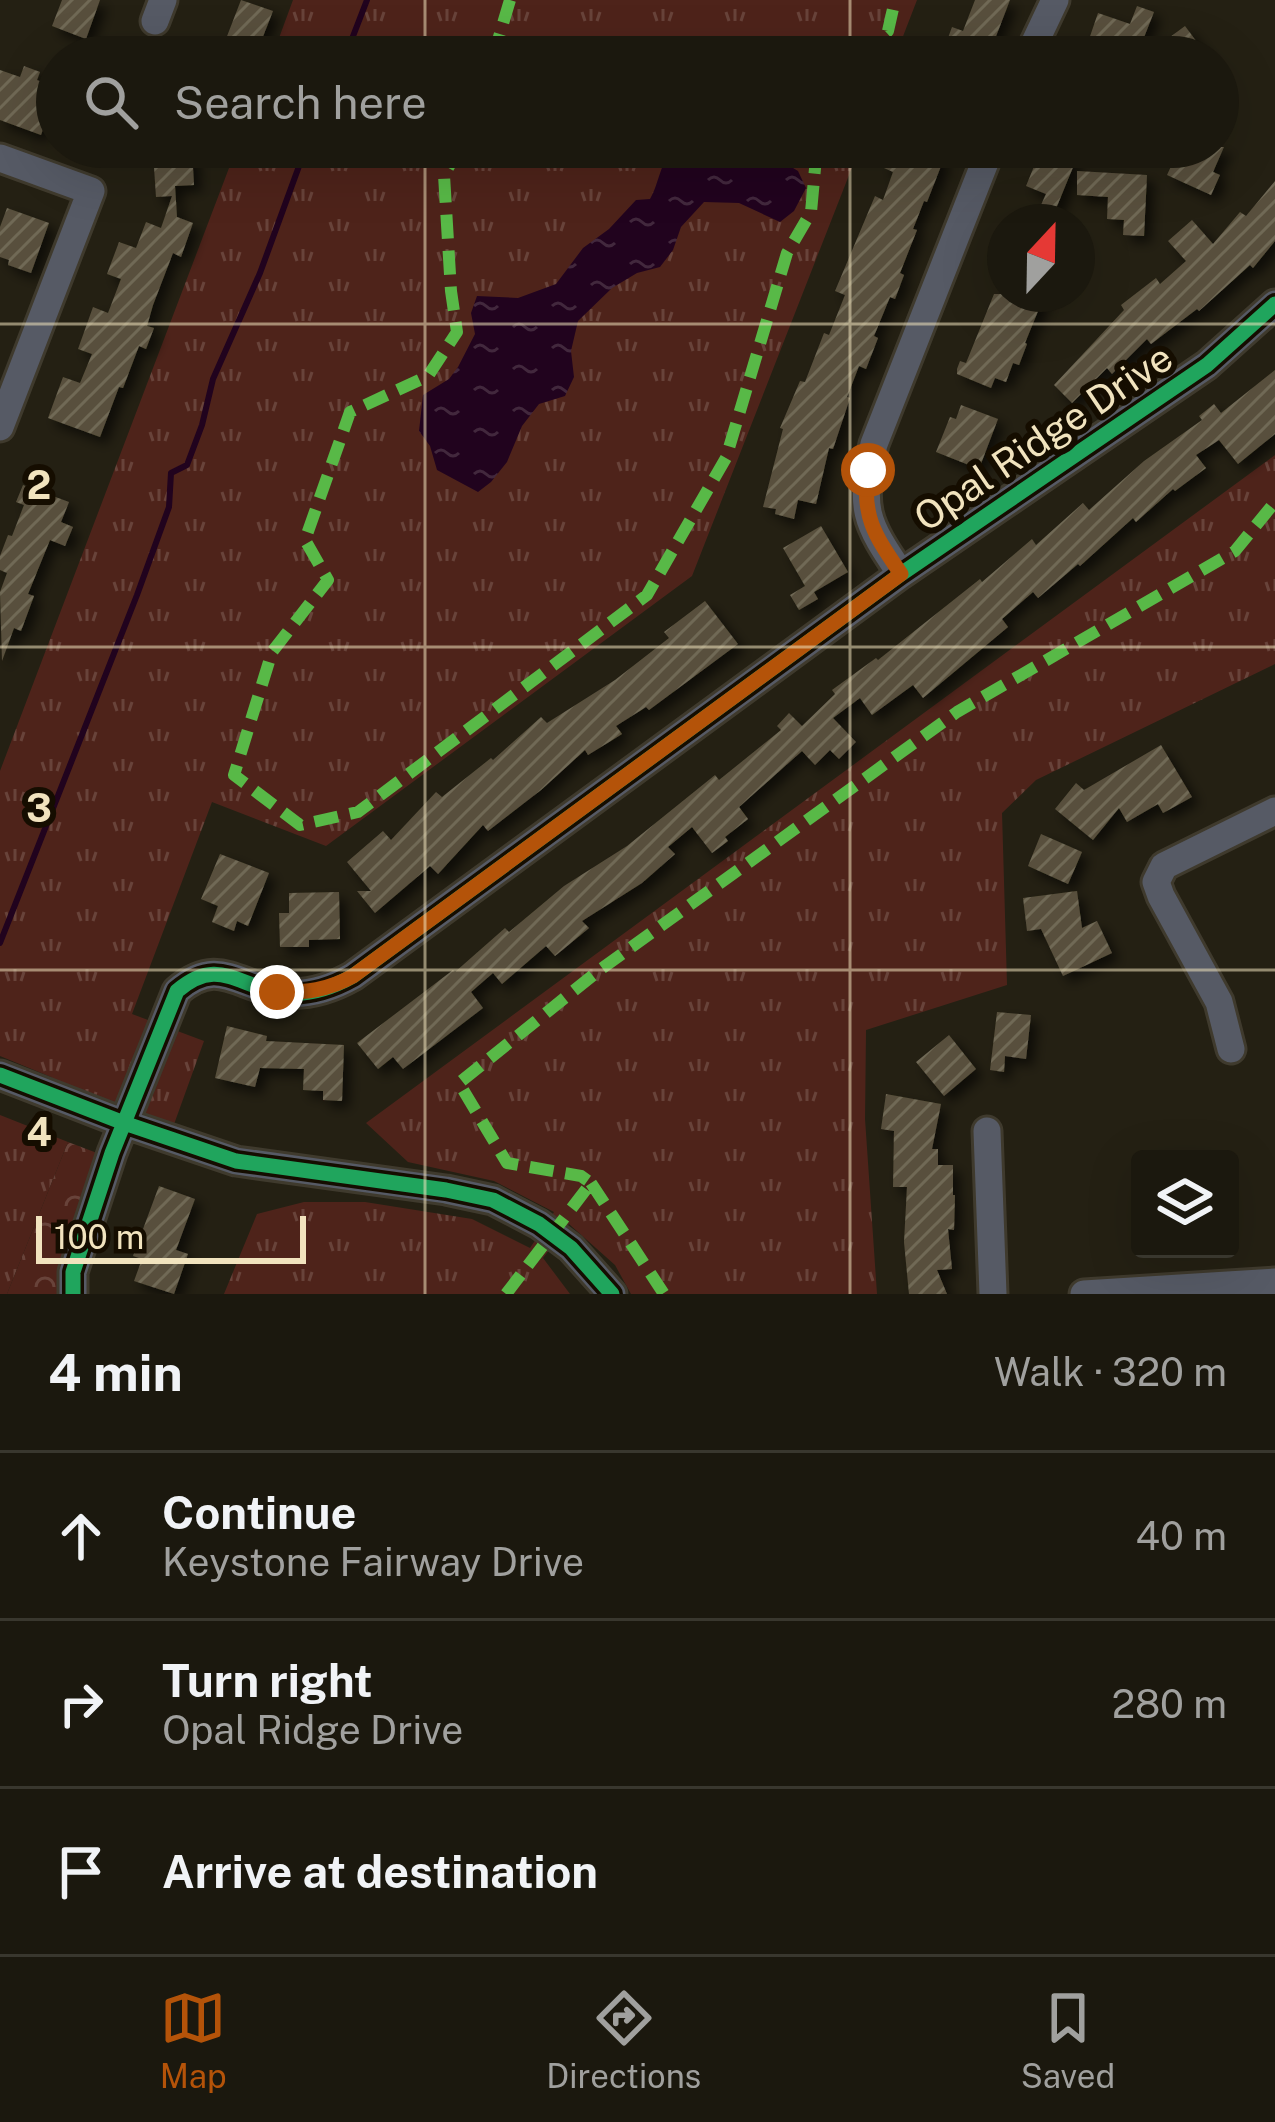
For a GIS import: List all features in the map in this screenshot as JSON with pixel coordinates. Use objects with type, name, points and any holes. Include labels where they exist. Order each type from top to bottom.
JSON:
[{"type":"street","points":[[1038,36],[1054,0]]},
{"type":"street","points":[[0,158],[91,190],[2,418]]},
{"type":"street","points":[[901,574],[867,516],[868,470],[984,168]]},
{"type":"street","name":"Opal Ridge Drive","points":[[124,1123],[177,991],[189,980],[206,973],[223,974],[277,992],[305,993],[333,987],[353,976],[901,574],[1207,365],[1275,304]]},
{"type":"street","points":[[1231,1049],[1219,1002],[1156,882],[1164,866],[1275,811]]},
{"type":"street","points":[[0,1075],[236,1161],[493,1200],[539,1224],[571,1248],[612,1294]]},
{"type":"street","points":[[73,1294],[73,1272],[124,1123]]},
{"type":"street","points":[[987,1131],[993,1294]]},
{"type":"street","points":[[1084,1294],[1275,1282]]},
{"type":"green space","points":[[293,0],[917,0],[903,36],[280,36]]},
{"type":"green space","points":[[229,168],[852,168],[692,576],[326,846],[212,802],[132,1014],[204,1041],[173,1127],[66,1087],[0,1056],[0,771]]},
{"type":"green space","points":[[1275,455],[1275,664],[1036,780],[1002,813],[1007,985],[866,1030],[865,1119],[877,1294],[631,1294],[615,1265],[569,1224],[543,1258],[570,1294],[224,1294],[257,1214],[304,1202],[365,1202],[472,1219],[530,1248],[554,1212],[494,1181],[408,1162],[366,1123]]},
{"type":"green space","points":[[0,1115],[68,1142],[7,1294],[0,1294]]},
{"type":"green space","points":[[68,1142],[97,1153],[70,1230],[58,1294],[7,1294]]},
{"type":"water","points":[[663,168],[793,168],[806,188],[794,211],[780,222],[739,203],[704,202],[681,227],[673,250],[660,267],[637,273],[612,288],[578,321],[571,351],[574,377],[565,396],[539,404],[491,482],[478,492],[437,470],[430,446],[419,431],[423,395],[449,379],[458,367],[475,334],[471,313],[477,296],[518,298],[556,284],[583,248],[636,200],[650,199]]},
{"type":"building","points":[[62,0],[100,0],[87,36],[52,26]]},
{"type":"building","points":[[241,0],[273,11],[263,36],[227,36]]},
{"type":"building","points":[[975,0],[1010,0],[996,36],[949,36],[952,27],[963,31]]},
{"type":"building","points":[[1137,6],[1154,12],[1145,36],[1090,36],[1098,13],[1130,24]]},
{"type":"building","points":[[1185,26],[1192,36],[1171,36]]},
{"type":"building","points":[[24,66],[36,70],[36,133],[0,120],[0,70],[20,77]]},
{"type":"building","points":[[154,168],[193,168],[194,185],[175,186],[177,217],[193,223],[181,257],[173,253],[153,305],[147,326],[154,328],[146,349],[139,346],[100,437],[48,418],[63,377],[80,383],[92,354],[78,349],[93,307],[108,313],[121,279],[107,274],[119,242],[136,248],[146,222],[161,228],[172,196],[156,197]]},
{"type":"building","points":[[884,168],[940,168],[913,229],[917,230],[895,299],[890,297],[866,369],[859,366],[847,397],[816,504],[798,500],[794,519],[775,514],[776,509],[763,507],[780,428],[824,333],[829,335],[845,295],[835,291],[875,196],[883,200],[893,172]]},
{"type":"building","points":[[1033,168],[1073,168],[1058,204],[1041,204],[1046,194],[1026,186]]},
{"type":"building","points":[[1170,168],[1215,168],[1213,172],[1220,175],[1211,195],[1167,175]]},
{"type":"building","points":[[1077,171],[1147,175],[1144,236],[1123,235],[1124,220],[1107,219],[1108,197],[1077,195]]},
{"type":"building","points":[[1275,181],[1275,241],[1253,268],[1250,265],[1199,311],[1151,344],[1147,339],[1112,374],[1107,368],[1072,403],[1054,385],[1124,310],[1121,305],[1156,278],[1160,284],[1186,261],[1168,241],[1192,220],[1213,244],[1240,212],[1246,216]]},
{"type":"building","points":[[7,208],[49,223],[31,273],[0,257],[0,227]]},
{"type":"building","points":[[987,311],[1038,312],[1019,365],[1013,363],[1006,382],[995,378],[991,388],[957,374],[960,361],[966,363]]},
{"type":"building","points":[[1275,370],[1275,434],[1238,464],[1219,440],[1196,455],[1206,468],[1136,522],[1133,518],[1038,598],[1033,592],[1002,619],[1008,627],[923,698],[913,685],[872,715],[860,698],[833,718],[856,742],[839,759],[830,750],[815,765],[802,751],[739,807],[748,819],[712,853],[692,827],[668,847],[675,854],[642,883],[582,921],[589,928],[555,956],[546,946],[502,984],[493,973],[471,992],[483,1008],[403,1069],[393,1057],[378,1069],[357,1043],[455,972],[505,928],[509,932],[564,886],[627,846],[715,775],[719,780],[781,730],[777,726],[789,713],[802,726],[835,694],[832,690],[980,579],[982,582],[1032,539],[1036,545],[1083,503],[1089,510],[1144,461],[1202,420],[1199,416],[1214,404],[1221,413]]},
{"type":"building","points":[[961,405],[998,419],[979,469],[936,452],[950,417],[956,419]]},
{"type":"building","points":[[23,485],[69,502],[61,522],[73,527],[65,546],[50,540],[28,594],[34,596],[21,631],[14,628],[2,661],[0,592],[7,573],[0,570],[0,556],[24,505],[16,502]]},
{"type":"building","points":[[821,526],[848,572],[814,592],[818,599],[799,610],[790,595],[805,586],[783,548]]},
{"type":"building","points":[[705,601],[738,644],[649,710],[646,707],[616,726],[622,734],[588,755],[585,750],[488,831],[483,825],[438,874],[430,866],[375,913],[357,891],[371,891],[347,862],[383,831],[391,840],[436,792],[442,797],[541,717],[547,723],[615,680],[669,638],[664,632]]},
{"type":"building","points":[[1161,745],[1192,797],[1163,813],[1158,804],[1127,822],[1119,808],[1093,840],[1055,809],[1076,783],[1084,790]]},
{"type":"building","points":[[1041,834],[1082,852],[1068,884],[1028,866]]},
{"type":"building","points":[[220,854],[269,873],[248,926],[237,921],[234,931],[212,922],[218,906],[201,899]]},
{"type":"building","points":[[1077,891],[1082,928],[1097,921],[1112,953],[1063,976],[1041,929],[1027,931],[1023,898]]},
{"type":"building","points":[[339,892],[340,939],[309,940],[309,947],[280,947],[279,913],[289,913],[289,893]]},
{"type":"building","points":[[997,1012],[1031,1015],[1026,1059],[1005,1056],[1004,1072],[990,1070]]},
{"type":"building","points":[[227,1026],[267,1036],[266,1041],[344,1045],[342,1101],[323,1100],[323,1091],[303,1090],[304,1069],[260,1068],[255,1087],[215,1078]]},
{"type":"building","points":[[949,1035],[976,1069],[944,1096],[916,1062]]},
{"type":"building","points":[[886,1094],[941,1104],[932,1149],[938,1149],[938,1165],[953,1165],[955,1195],[954,1230],[948,1229],[952,1269],[937,1270],[947,1294],[909,1294],[904,1242],[907,1187],[893,1187],[894,1131],[881,1129]]},
{"type":"building","points":[[159,1186],[195,1199],[176,1250],[188,1254],[174,1294],[134,1281],[142,1259],[133,1256]]},
{"type":"waterway","points":[[353,36],[367,0]]},
{"type":"waterway","points":[[0,943],[137,595],[169,507],[171,473],[187,465],[213,379],[260,273],[298,168]]},
{"type":"marked path","points":[[499,36],[510,0]]},
{"type":"marked path","points":[[883,36],[895,0]]},
{"type":"marked path","points":[[448,168],[444,175],[457,332],[428,376],[350,412],[305,540],[328,580],[272,652],[234,775],[300,825],[358,812],[647,595],[726,458],[787,253],[811,212],[815,168]]},
{"type":"marked path","points":[[506,1294],[591,1183],[581,1176],[507,1163],[459,1083],[597,972],[957,712],[1235,551],[1275,502]]},
{"type":"marked path","points":[[591,1183],[664,1294]]},
{"type":"cycle path","points":[[73,1294],[73,1272],[112,1153],[177,991],[215,974],[297,993],[326,988],[353,976],[901,574],[1207,365],[1275,304]]},
{"type":"cycle path","points":[[0,1075],[236,1161],[493,1200],[539,1224],[571,1248],[612,1294]]},
{"type":"route","points":[[277,992],[305,993],[333,987],[353,976],[901,574],[867,516],[868,470]]}]
